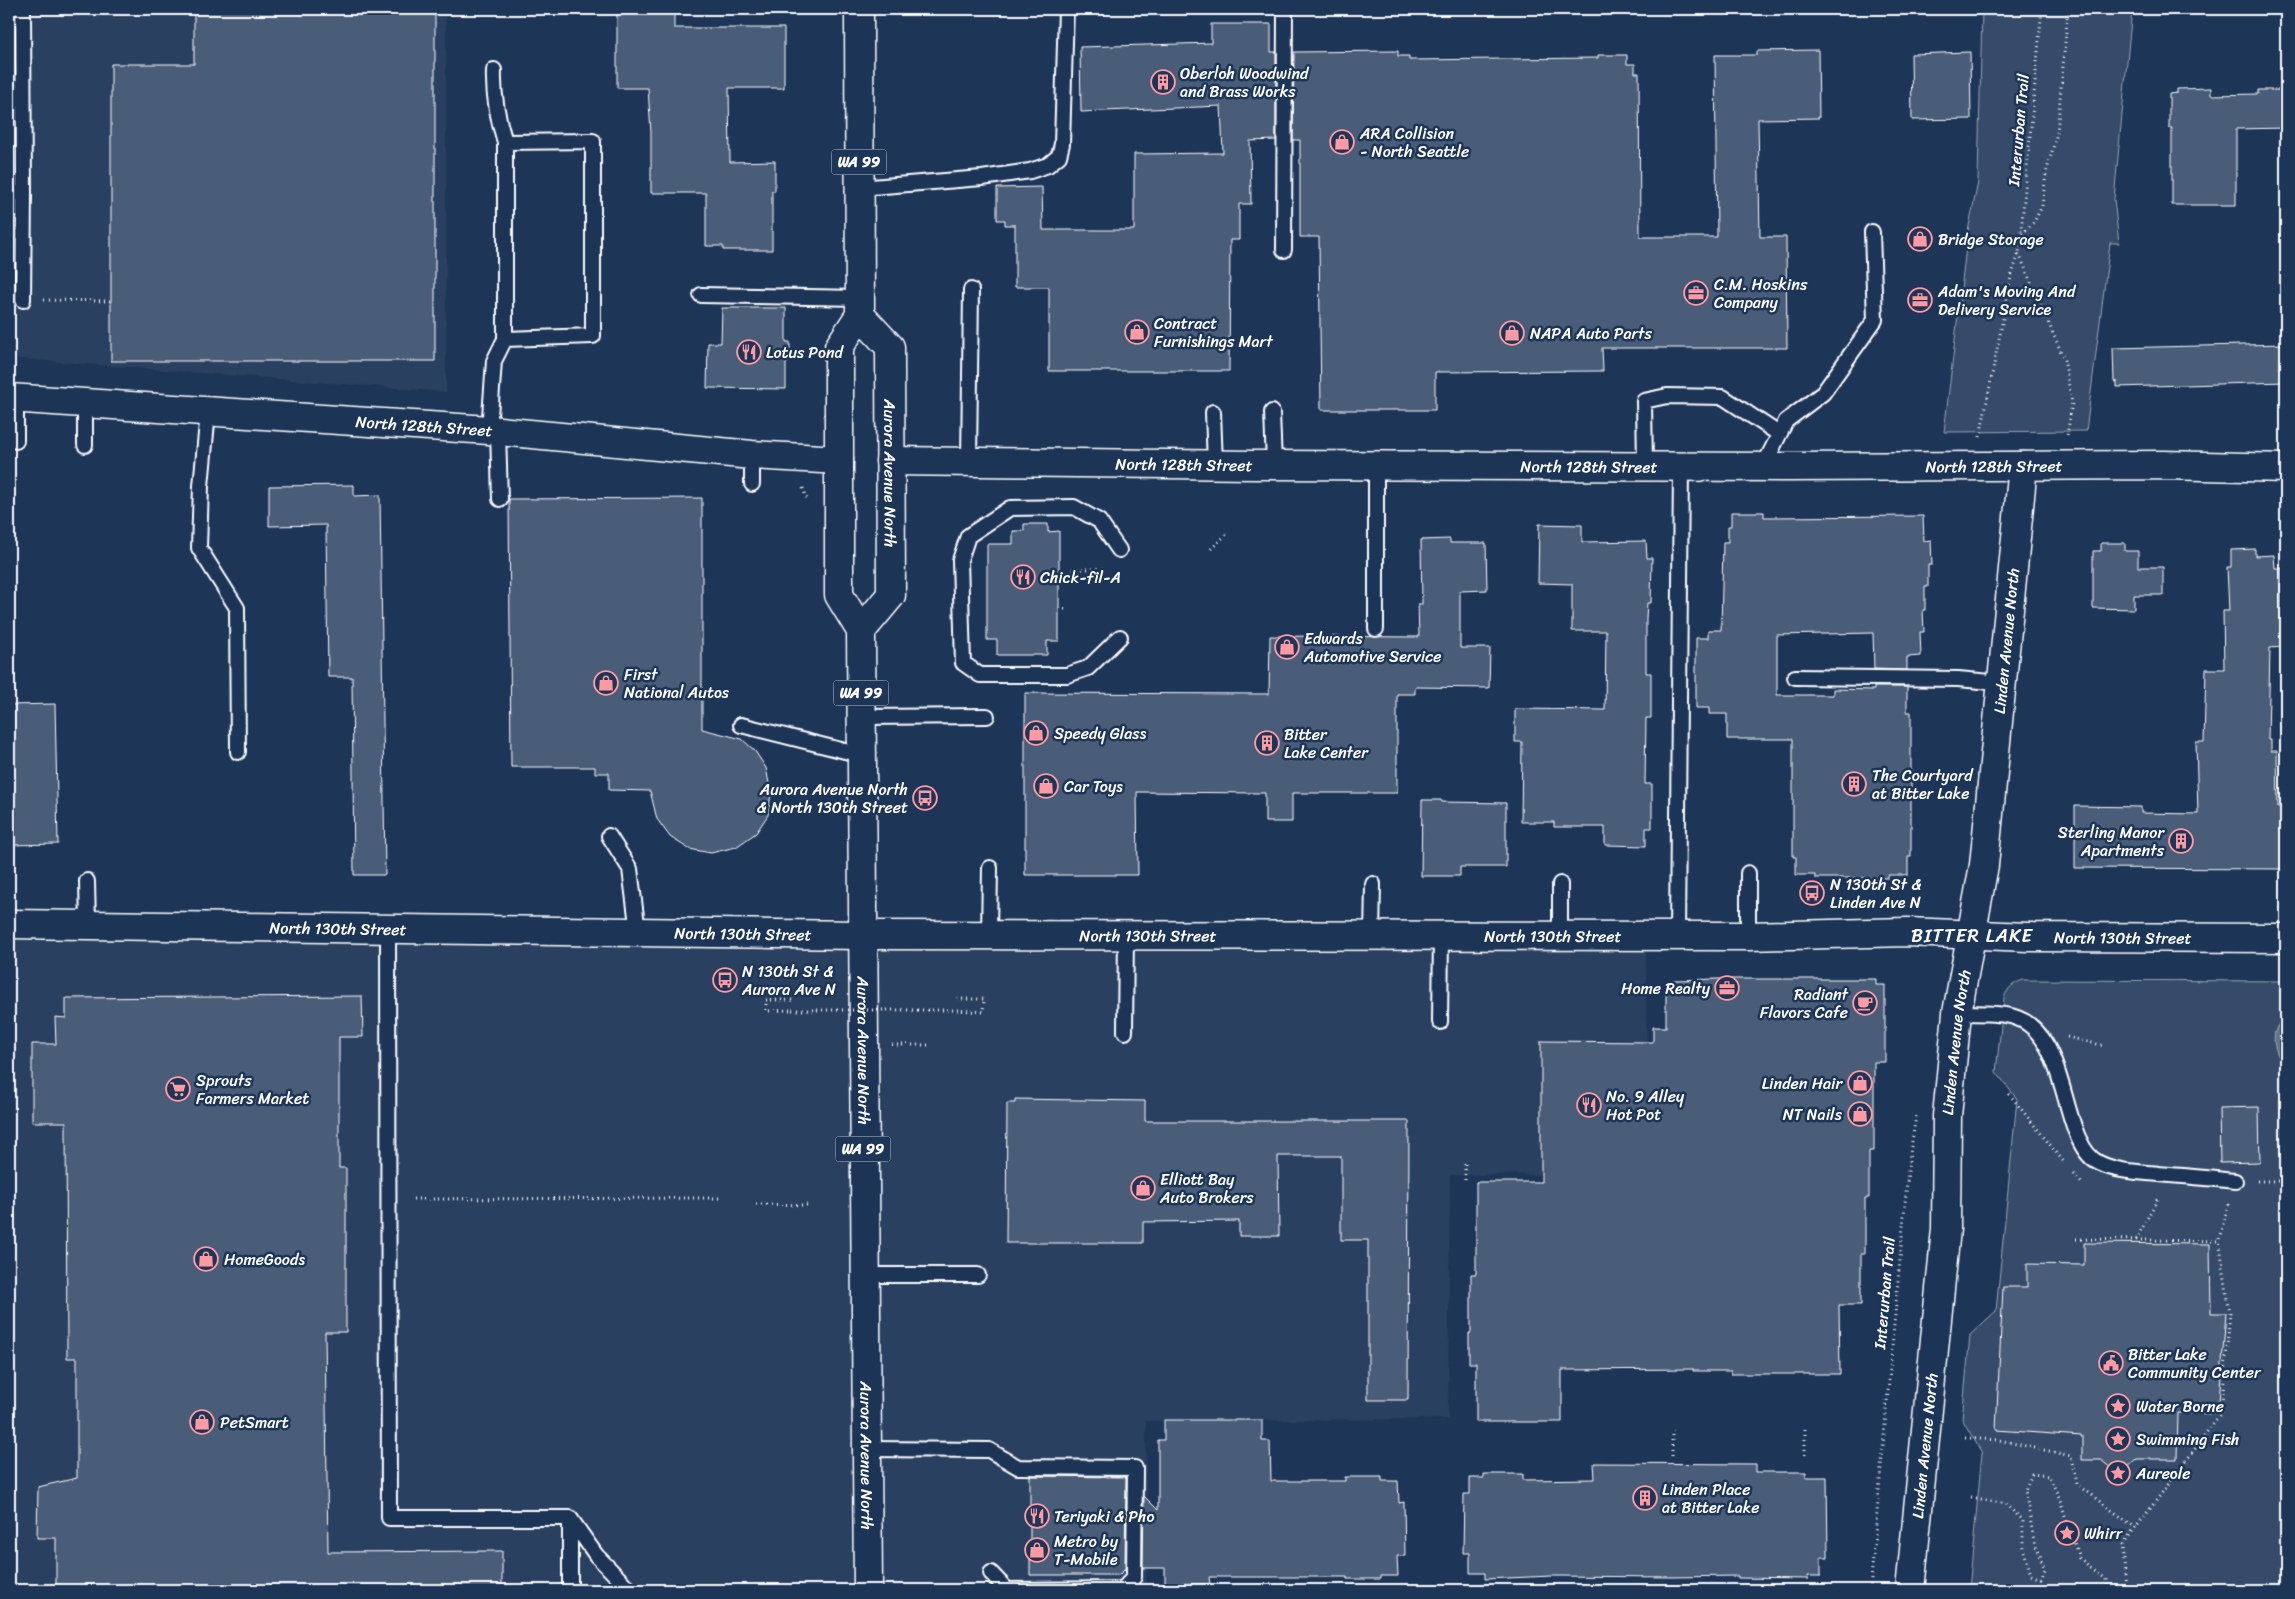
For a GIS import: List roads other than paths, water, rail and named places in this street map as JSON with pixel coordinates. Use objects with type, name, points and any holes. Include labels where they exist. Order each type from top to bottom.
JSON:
[{"type":"main road","name":"WA 99","points":[[859,9],[860,307]]},
{"type":"main road","points":[[860,307],[839,347],[839,594],[861,631]]},
{"type":"main road","name":"Aurora Avenue North","points":[[860,307],[890,347],[891,594],[861,631],[862,1044],[868,1590]]},
{"type":"main road","name":"North 128th Street","points":[[12,398],[494,431],[752,455],[839,460]]},
{"type":"main road","name":"North 128th Street","points":[[890,461],[1681,467],[2163,465],[2286,468]]},
{"type":"main road","name":"Linden Avenue North","points":[[1910,1590],[1946,1229],[1947,1116],[1957,1013],[1984,864],[2023,466]]},
{"type":"main road","name":"North 130th Street","points":[[9,924],[989,936],[1372,936],[1441,934],[1748,936],[1907,932],[2286,938]]},
{"type":"lane","points":[[23,9],[24,300]]},
{"type":"lane","points":[[859,188],[1008,175],[1048,165],[1058,156],[1062,144],[1066,9]]},
{"type":"lane","points":[[1284,250],[1285,9]]},
{"type":"lane","points":[[494,70],[495,106],[504,142],[505,339],[494,361],[494,431],[500,499]]},
{"type":"lane","points":[[504,142],[593,141],[593,336],[505,339]]},
{"type":"lane","points":[[9,193],[24,193]]},
{"type":"lane","points":[[1763,467],[1786,420],[1823,393],[1875,320],[1872,232]]},
{"type":"lane","points":[[969,461],[971,290]]},
{"type":"lane","points":[[701,295],[860,307]]},
{"type":"lane","points":[[1645,466],[1644,401],[1667,396],[1724,397],[1779,434]]},
{"type":"lane","points":[[12,398],[16,441]]},
{"type":"lane","points":[[85,404],[85,445]]},
{"type":"lane","points":[[208,412],[199,548],[238,608],[238,752]]},
{"type":"lane","points":[[1213,412],[1215,464]]},
{"type":"lane","points":[[1272,412],[1274,465]]},
{"type":"lane","points":[[752,455],[752,484]]},
{"type":"lane","points":[[1376,465],[1376,628]]},
{"type":"lane","points":[[1677,936],[1681,467]]},
{"type":"lane","points":[[1120,550],[1099,522],[1074,507],[1010,508],[968,536],[960,560],[963,662],[980,675],[1067,675],[1088,668],[1120,637]]},
{"type":"lane","points":[[1795,677],[1958,679],[2002,683]]},
{"type":"lane","points":[[861,717],[987,716]]},
{"type":"lane","points":[[741,725],[861,755]]},
{"type":"lane","points":[[609,836],[630,868],[638,932]]},
{"type":"lane","points":[[989,936],[990,868]]},
{"type":"lane","points":[[1748,873],[1748,936]]},
{"type":"lane","points":[[87,881],[88,925]]},
{"type":"lane","points":[[1372,936],[1373,884]]},
{"type":"lane","points":[[1560,884],[1560,935]]},
{"type":"lane","points":[[388,930],[390,1518],[570,1518]]},
{"type":"lane","points":[[1440,1022],[1441,934]]},
{"type":"lane","points":[[1125,1032],[1126,936]]},
{"type":"lane","points":[[1957,1013],[2014,1017],[2035,1029],[2049,1049],[2077,1131],[2087,1153],[2098,1163],[2116,1168],[2235,1181]]},
{"type":"lane","points":[[865,1275],[978,1274]]},
{"type":"lane","points":[[867,1448],[989,1450],[1018,1467],[1134,1468],[1134,1577],[1123,1589],[1007,1590],[991,1573]]},
{"type":"lane","points":[[570,1518],[570,1590]]},
{"type":"lane","points":[[570,1518],[596,1555],[630,1590]]},
{"type":"place","name":"Oberloh Woodwind and Brass Works","points":[[1163,82]]},
{"type":"place","name":"ARA Collision - North Seattle","points":[[1342,142]]},
{"type":"place","name":"Bridge Storage","points":[[1920,239]]},
{"type":"place","name":"C.M. Hoskins Company","points":[[1696,293]]},
{"type":"place","name":"Adam's Moving And Delivery Service","points":[[1920,300]]},
{"type":"place","name":"Contract Furnishings Mart","points":[[1137,332]]},
{"type":"place","name":"NAPA Auto Parts","points":[[1512,333]]},
{"type":"place","name":"Lotus Pond","points":[[749,352]]},
{"type":"place","name":"Chick-fil-A","points":[[1023,577]]},
{"type":"place","name":"Edwards Automotive Service","points":[[1287,647]]},
{"type":"place","name":"First National Autos","points":[[606,683]]},
{"type":"place","name":"Speedy Glass","points":[[1036,733]]},
{"type":"place","name":"Bitter Lake Center","points":[[1267,743]]},
{"type":"place","name":"The Courtyard at Bitter Lake","points":[[1854,784]]},
{"type":"place","name":"Car Toys","points":[[1046,786]]},
{"type":"place","name":"Aurora Avenue North & North 130th Street","points":[[925,798]]},
{"type":"place","name":"Sterling Manor Apartments","points":[[2181,841]]},
{"type":"place","name":"N 130th St & Linden Ave N","points":[[1812,893]]},
{"type":"place","name":"N 130th St & Aurora Ave N","points":[[725,980]]},
{"type":"place","name":"Home Realty","points":[[1727,988]]},
{"type":"place","name":"Radiant Flavors Cafe","points":[[1865,1003]]},
{"type":"place","name":"Linden Hair","points":[[1860,1083]]},
{"type":"place","name":"Sprouts Farmers Market","points":[[178,1089]]},
{"type":"place","name":"No. 9 Alley Hot Pot","points":[[1589,1105]]},
{"type":"place","name":"NT Nails","points":[[1860,1114]]},
{"type":"place","name":"Elliott Bay Auto Brokers","points":[[1143,1188]]},
{"type":"place","name":"HomeGoods","points":[[206,1259]]},
{"type":"place","name":"Bitter Lake Community Center","points":[[2111,1363]]},
{"type":"place","name":"Water Borne","points":[[2118,1406]]},
{"type":"place","name":"PetSmart","points":[[202,1422]]},
{"type":"place","name":"Swimming Fish","points":[[2118,1439]]},
{"type":"place","name":"Aureole","points":[[2118,1473]]},
{"type":"place","name":"Linden Place at Bitter Lake","points":[[1645,1498]]},
{"type":"place","name":"Teriyaki & Pho","points":[[1037,1516]]},
{"type":"place","name":"Whirr","points":[[2067,1533]]},
{"type":"place","name":"Metro by T-Mobile","points":[[1037,1550]]},
{"type":"district","name":"BITTER LAKE","points":[[1972,935]]}]
